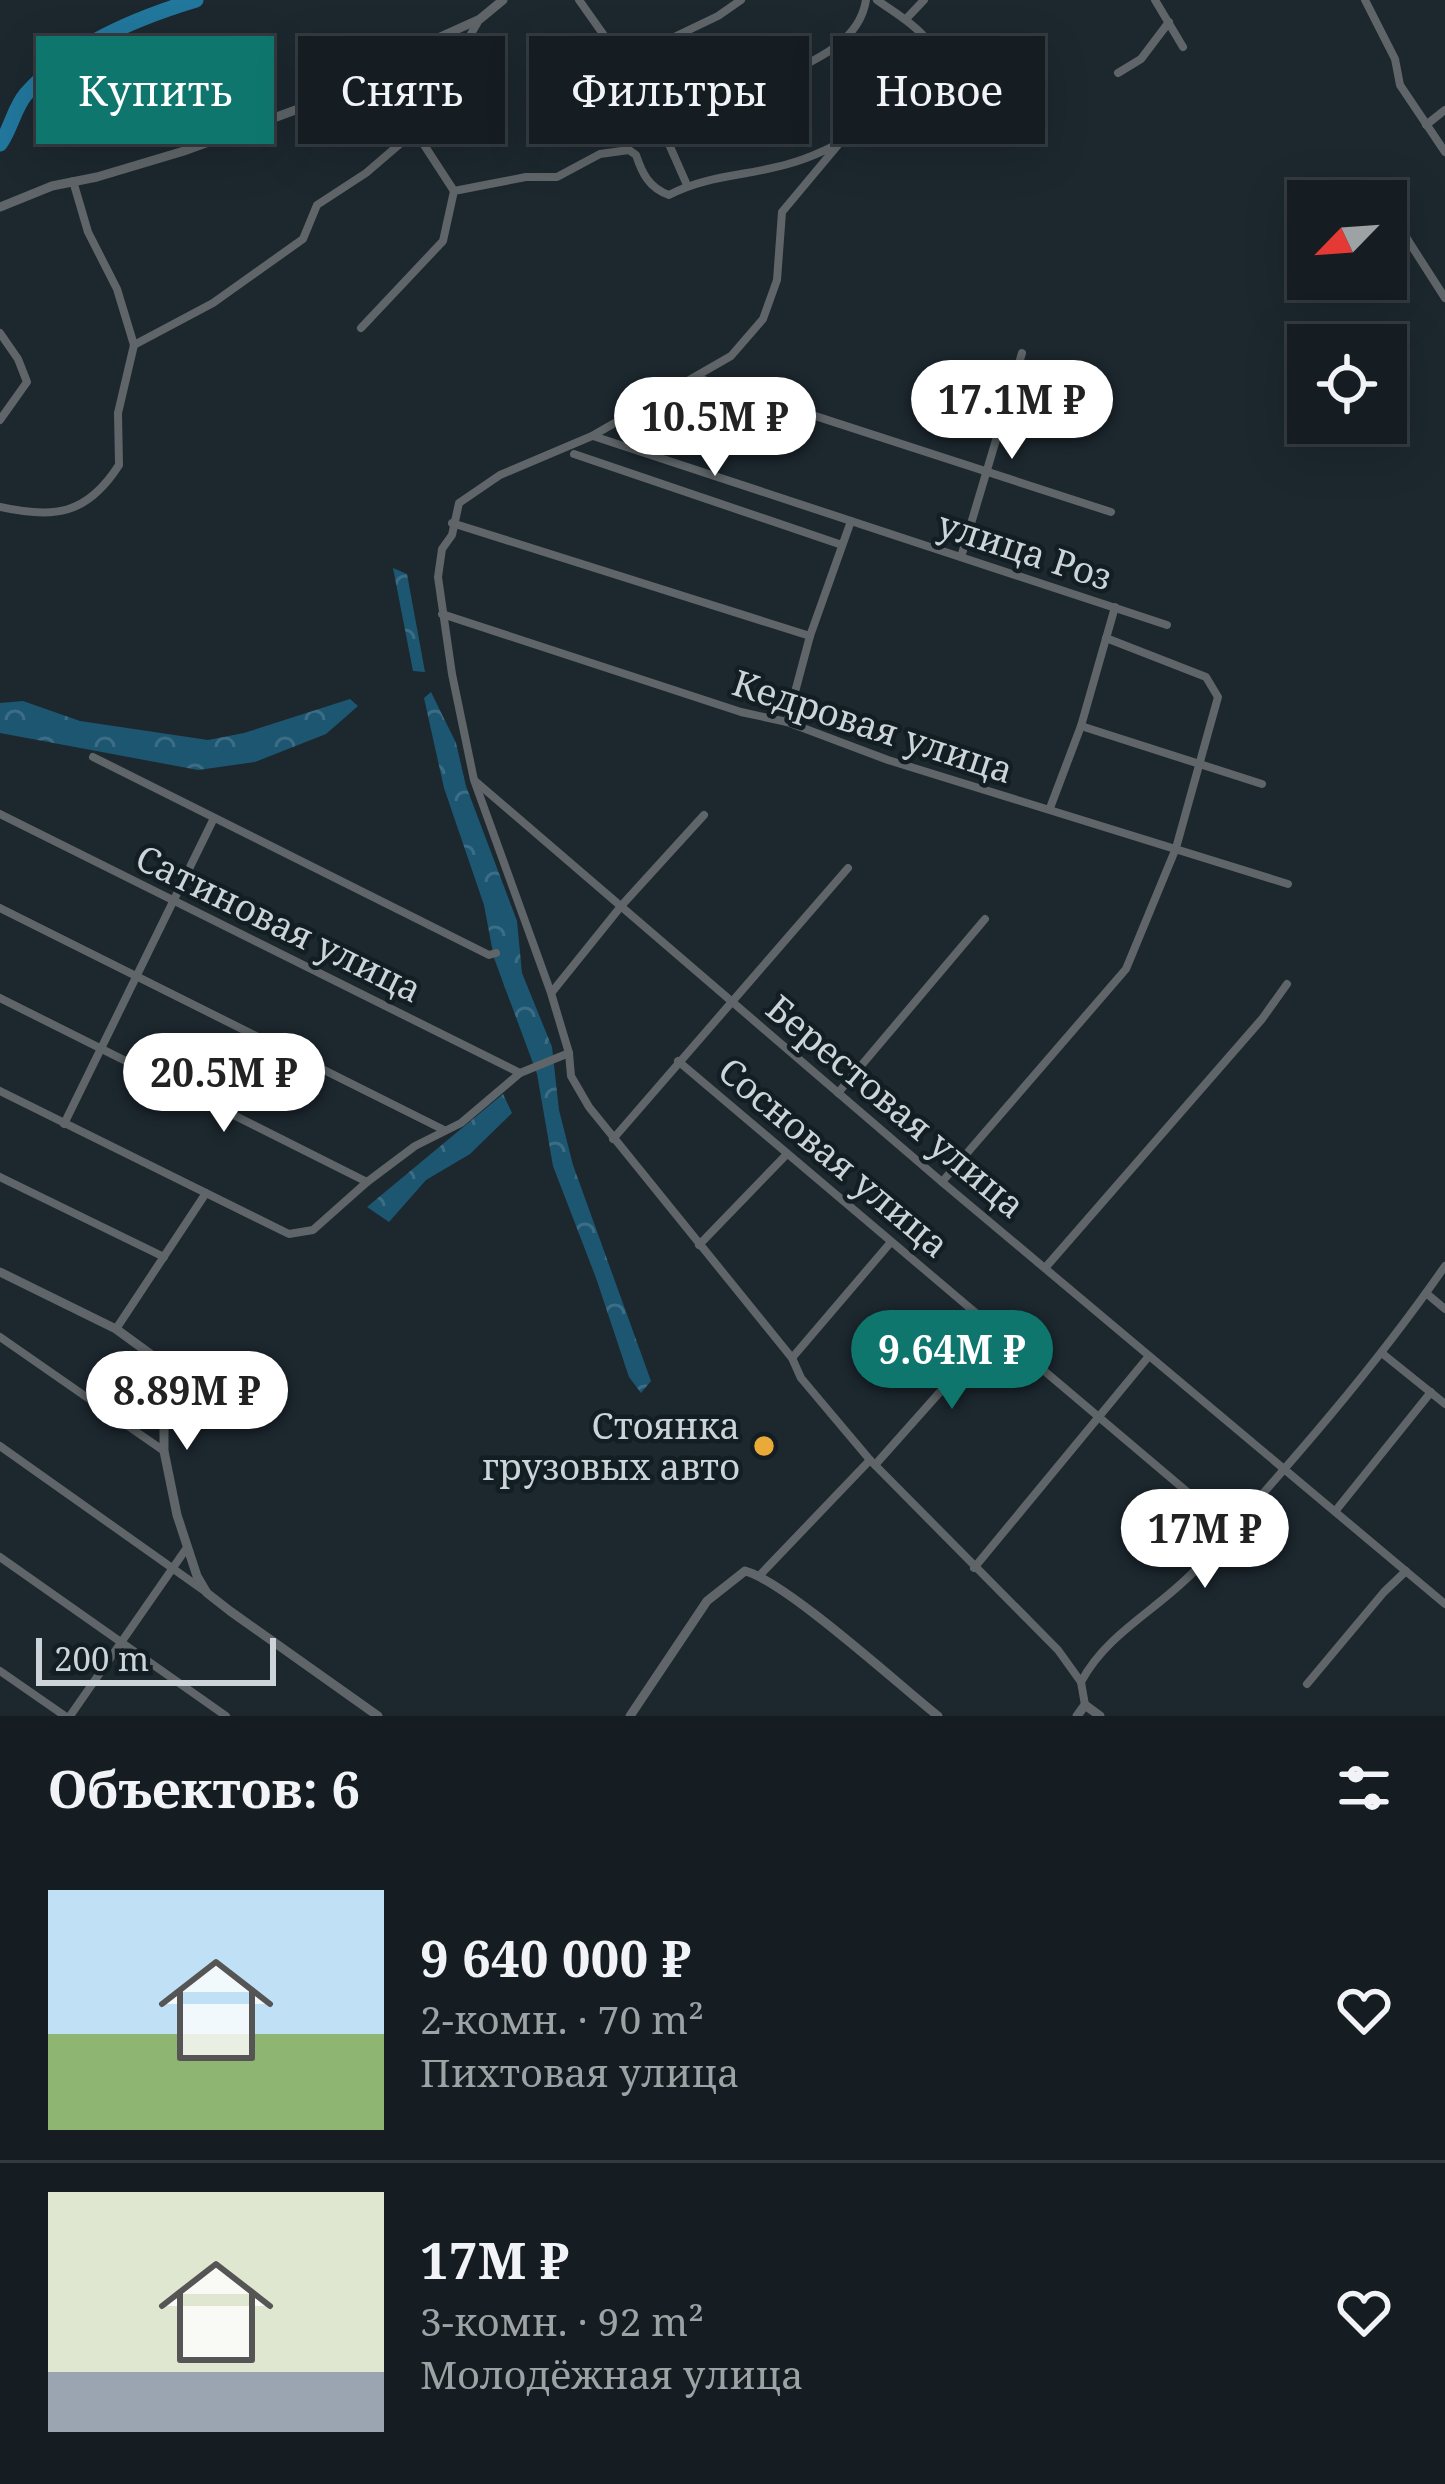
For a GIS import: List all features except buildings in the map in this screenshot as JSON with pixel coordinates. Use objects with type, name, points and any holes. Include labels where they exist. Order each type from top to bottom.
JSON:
[{"type":"street","points":[[0,207],[320,101],[398,56],[480,19],[503,0]]},
{"type":"street","points":[[579,0],[606,36]]},
{"type":"street","points":[[676,36],[741,0]]},
{"type":"street","points":[[809,63],[829,54],[862,16],[866,0]]},
{"type":"street","points":[[454,191],[526,176],[557,177],[600,154],[628,150],[636,154],[643,174],[657,191],[669,195],[730,173],[793,164],[838,145],[935,76],[938,63],[927,39],[877,0]]},
{"type":"street","points":[[906,19],[924,0]]},
{"type":"street","points":[[1155,0],[1183,47]]},
{"type":"street","points":[[1365,0],[1395,59],[1400,86],[1445,152]]},
{"type":"street","points":[[470,36],[480,19]]},
{"type":"street","points":[[1118,73],[1141,59],[1169,22]]},
{"type":"street","points":[[1426,125],[1445,110]]},
{"type":"street","points":[[134,345],[194,315],[290,252],[303,239],[317,205],[399,144]]},
{"type":"street","points":[[361,328],[443,241],[454,191],[423,144]]},
{"type":"street","points":[[670,144],[687,185]]},
{"type":"street","points":[[838,145],[782,212],[776,280],[763,319],[731,356],[592,436],[500,475],[459,503],[452,535],[442,549],[438,577],[442,614],[474,780],[551,993],[572,1076],[613,1139],[792,1358],[801,1378],[873,1463],[1058,1651],[1081,1682],[1085,1705],[1100,1716]]},
{"type":"street","points":[[0,508],[46,514],[89,501],[118,465],[118,413],[134,345],[117,289],[88,232],[73,180]]},
{"type":"street","points":[[1407,238],[1445,298]]},
{"type":"street","points":[[0,333],[27,382],[0,420]]},
{"type":"street","points":[[961,557],[1022,353]]},
{"type":"street","points":[[697,378],[1111,512]]},
{"type":"street","name":"улица Роз","points":[[592,436],[1167,625]]},
{"type":"street","points":[[574,454],[842,545]]},
{"type":"street","points":[[787,722],[810,636],[851,521]]},
{"type":"street","points":[[452,523],[810,636]]},
{"type":"street","points":[[1051,808],[1081,726],[1115,607]]},
{"type":"street","name":"Кедровая улица","points":[[442,614],[1288,884]]},
{"type":"street","name":"улица Роз","points":[[1106,638],[1206,677],[1218,698],[1202,764]]},
{"type":"street","points":[[1081,726],[1262,784]]},
{"type":"street","points":[[93,757],[489,955],[496,953]]},
{"type":"street","points":[[942,1182],[1126,969],[1176,848],[1202,764]]},
{"type":"street","name":"Берестовая улица","points":[[474,780],[942,1182],[1445,1604]]},
{"type":"street","name":"Сатиновая улица","points":[[0,814],[520,1073]]},
{"type":"street","points":[[551,993],[704,815]]},
{"type":"street","points":[[64,1124],[214,818]]},
{"type":"street","points":[[613,1139],[848,868]]},
{"type":"street","points":[[0,908],[446,1130]]},
{"type":"street","points":[[838,1093],[985,919]]},
{"type":"street","points":[[1045,1268],[1262,1019],[1287,984]]},
{"type":"street","points":[[0,998],[368,1182]]},
{"type":"street","points":[[0,1091],[290,1234],[303,1234],[314,1230],[415,1146],[446,1130],[520,1073],[569,1053]]},
{"type":"street","name":"Сосновая улица","points":[[678,1060],[1230,1528]]},
{"type":"street","points":[[699,1245],[787,1154]]},
{"type":"street","points":[[0,1177],[164,1257]]},
{"type":"street","points":[[116,1329],[206,1193]]},
{"type":"street","points":[[792,1358],[891,1242]]},
{"type":"street","points":[[1081,1682],[1119,1636],[1196,1570],[1286,1468],[1383,1354],[1445,1266]]},
{"type":"street","points":[[0,1272],[116,1329],[164,1364],[164,1451],[186,1549],[207,1593]]},
{"type":"street","points":[[1426,1293],[1445,1309]]},
{"type":"street","points":[[760,1576],[873,1463],[996,1329]]},
{"type":"street","points":[[0,1337],[164,1451]]},
{"type":"street","points":[[1383,1354],[1445,1404]]},
{"type":"street","points":[[974,1568],[1149,1356]]},
{"type":"street","points":[[1336,1509],[1431,1392]]},
{"type":"street","points":[[0,1445],[378,1716]]},
{"type":"street","points":[[0,1671],[67,1716],[186,1549]]},
{"type":"street","points":[[0,1557],[226,1716]]},
{"type":"street","points":[[630,1716],[707,1601],[745,1571],[760,1576],[938,1716]]},
{"type":"street","points":[[1307,1684],[1406,1571]]},
{"type":"street","points":[[1077,1716],[1085,1705]]},
{"type":"green space","points":[[393,568],[407,574],[425,672],[413,671]]},
{"type":"green space","points":[[431,692],[456,743],[466,786],[517,921],[522,973],[552,1047],[559,1110],[573,1165],[651,1381],[641,1393],[629,1377],[553,1166],[537,1074],[494,958],[484,905],[444,788],[424,698]]},
{"type":"green space","points":[[350,699],[358,706],[326,734],[255,762],[198,770],[0,733],[0,703],[23,701],[80,721],[208,740]]},
{"type":"green space","points":[[503,1094],[512,1113],[470,1154],[426,1180],[389,1222],[367,1207]]},
{"type":"waterway","points":[[0,144],[26,94],[62,62],[127,25],[196,0]]},
{"type":"place","name":"Стоянка грузовых авто","points":[[764,1446]]}]
